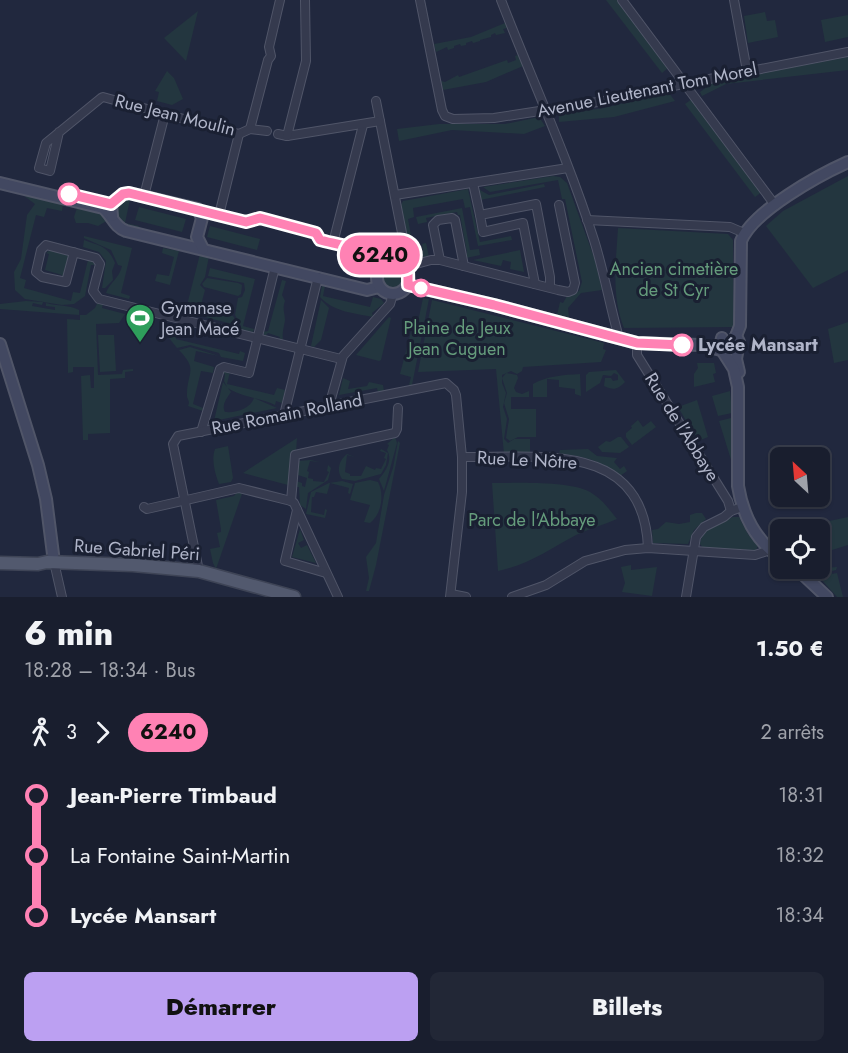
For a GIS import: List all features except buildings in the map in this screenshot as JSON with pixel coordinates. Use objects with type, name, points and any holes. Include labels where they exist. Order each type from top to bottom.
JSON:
[{"type":"main road","name":"Rue Gabriel Péri","points":[[0,558],[38,559],[50,562]]},
{"type":"main road","name":"Rue Gabriel Péri","points":[[0,563],[133,565],[199,571],[260,592],[294,597]]},
{"type":"street","points":[[250,129],[271,56],[269,47],[280,0]]},
{"type":"street","points":[[287,136],[306,61],[305,0]]},
{"type":"street","name":"Avenue Lieutenant Tom Morel","points":[[420,0],[442,110],[445,116],[453,119],[494,118],[604,102],[848,52]]},
{"type":"street","points":[[501,0],[546,110],[587,220],[620,338]]},
{"type":"street","points":[[621,0],[775,205]]},
{"type":"street","points":[[734,0],[747,71]]},
{"type":"street","name":"Rue Jean Moulin","points":[[59,132],[103,97],[239,134],[250,129],[267,131]]},
{"type":"street","points":[[376,101],[405,248],[405,257],[401,264]]},
{"type":"street","points":[[144,196],[165,114]]},
{"type":"street","points":[[278,134],[287,136],[380,121]]},
{"type":"street","points":[[363,125],[333,243],[379,255],[401,264],[409,275],[408,285],[402,292],[387,293],[379,287],[377,282],[378,271],[386,264],[401,264],[431,260],[440,260],[568,292],[573,290],[559,206]]},
{"type":"street","points":[[219,215],[239,134]]},
{"type":"street","points":[[736,336],[740,326],[741,241],[744,233],[775,205],[848,162]]},
{"type":"street","points":[[395,195],[568,168]]},
{"type":"street","points":[[0,178],[111,204]]},
{"type":"street","points":[[0,183],[103,207],[121,229],[367,290],[379,287]]},
{"type":"street","points":[[473,183],[483,232],[539,220]]},
{"type":"street","points":[[111,204],[123,194],[129,193],[219,215]]},
{"type":"street","points":[[111,204],[112,216]]},
{"type":"street","points":[[480,215],[536,204],[550,287]]},
{"type":"street","points":[[187,245],[197,237],[202,218],[198,210]]},
{"type":"street","points":[[201,222],[219,215]]},
{"type":"street","points":[[440,260],[433,225],[438,220],[452,218],[455,220],[464,266]]},
{"type":"street","points":[[587,220],[730,227],[744,233]]},
{"type":"street","points":[[523,223],[535,284]]},
{"type":"street","points":[[197,237],[203,249]]},
{"type":"street","points":[[74,252],[66,282],[42,278],[36,272],[43,246],[74,252],[96,258],[100,264],[93,291],[99,299],[341,359]]},
{"type":"street","points":[[201,432],[217,372],[224,367],[249,373],[275,267]]},
{"type":"street","points":[[284,415],[318,278]]},
{"type":"street","points":[[408,285],[637,343],[722,347],[731,354],[737,351]]},
{"type":"street","points":[[329,406],[341,359],[390,304],[393,294]]},
{"type":"street","points":[[512,597],[546,585],[597,556],[625,550],[648,548],[755,555],[770,550],[736,509],[740,375],[737,351],[740,342],[736,336],[730,334],[722,347]]},
{"type":"street","name":"Rue de l’Abbaye","points":[[637,343],[637,355],[728,501],[736,509]]},
{"type":"street","points":[[0,344],[38,465],[46,499],[50,562],[62,597]]},
{"type":"street","points":[[722,347],[734,369],[738,387]]},
{"type":"street","name":"Rue Romain Rolland","points":[[184,500],[173,444],[178,436],[441,383],[450,386],[456,395],[462,457]]},
{"type":"street","points":[[291,501],[296,455],[395,433],[398,408]]},
{"type":"street","points":[[462,457],[460,514],[451,595],[466,597]]},
{"type":"street","name":"Rue Le Nôtre","points":[[462,457],[579,460],[602,467],[633,494],[646,531],[648,548]]},
{"type":"street","points":[[144,507],[147,509],[239,488],[291,501],[294,503],[338,597]]},
{"type":"street","points":[[184,500],[199,571]]},
{"type":"street","points":[[686,597],[696,537],[704,527],[736,509]]},
{"type":"street","points":[[297,510],[285,561],[326,573]]},
{"type":"street","points":[[809,579],[828,597]]},
{"type":"green space","points":[[606,0],[617,0],[668,68],[662,73]]},
{"type":"green space","points":[[198,11],[186,61],[164,38]]},
{"type":"green space","points":[[765,12],[767,21],[775,20],[778,37],[748,43],[744,16]]},
{"type":"green space","points":[[848,15],[848,37],[825,42],[821,20]]},
{"type":"green space","points":[[505,23],[507,28],[503,29],[505,33],[496,35],[495,33],[480,41],[473,43],[472,41],[461,46],[460,44],[448,50],[447,47],[436,52],[434,44],[471,37]]},
{"type":"green space","points":[[518,55],[523,66],[486,82],[443,90],[441,81],[445,82],[458,75],[459,77],[507,60],[508,63],[516,60],[515,56]]},
{"type":"green space","points":[[848,57],[848,70],[726,84],[702,96],[700,92],[714,82]]},
{"type":"green space","points":[[167,71],[174,78],[183,99],[172,105],[157,101],[159,92],[155,91]]},
{"type":"green space","points":[[668,92],[675,101],[614,117],[559,122],[559,116],[568,113],[604,108]]},
{"type":"green space","points":[[692,99],[762,192],[755,197],[685,104]]},
{"type":"green space","points":[[539,117],[545,126],[524,134],[452,130],[399,141],[397,129],[439,124],[505,124]]},
{"type":"green space","points":[[553,176],[560,177],[567,183],[595,260],[602,290],[581,293],[568,308],[569,318],[557,315],[560,302],[563,303],[567,296],[579,291],[582,282],[565,199],[562,199],[558,180],[490,192],[483,187]]},
{"type":"green space","points":[[848,176],[848,270],[813,288],[766,226],[783,211]]},
{"type":"green space","points":[[544,184],[545,187],[480,200],[478,189],[489,195]]},
{"type":"green space","points":[[468,189],[480,242],[511,236],[512,240],[478,246],[470,207],[465,208],[463,199],[413,208],[414,217],[408,219],[414,252],[423,251],[422,244],[426,243],[429,257],[415,260],[414,254],[411,255],[401,205],[403,201]]},
{"type":"green space","points":[[23,195],[63,204],[62,211],[47,208],[44,217],[36,215],[20,278],[26,280],[24,288],[71,301],[73,292],[80,293],[88,260],[92,261],[95,265],[91,265],[85,296],[74,304],[62,305],[25,299],[15,290],[14,272],[21,259],[27,215],[35,204]]},
{"type":"green space","points":[[131,195],[125,223],[139,226],[137,232],[119,223],[114,207]]},
{"type":"green space","points":[[139,207],[186,219],[182,232],[135,220]]},
{"type":"green space","points":[[77,208],[104,214],[108,220],[98,226],[76,223],[74,217]]},
{"type":"green space","points":[[462,208],[470,250],[479,249],[480,255],[466,258],[460,215],[457,212],[426,218],[427,222],[418,224],[416,217]]},
{"type":"green space","points":[[210,226],[260,239],[257,250],[207,237]]},
{"type":"green space","name":"Ancien cimetière de St Cyr","points":[[618,228],[728,234],[733,240],[734,327],[624,328],[616,291]]},
{"type":"green space","points":[[84,236],[132,248],[121,293],[130,296],[129,299],[106,293],[122,266],[118,265],[111,250]]},
{"type":"green space","points":[[84,240],[106,250],[115,263],[112,271],[113,280],[105,288],[102,288],[106,261],[99,252],[83,247]]},
{"type":"green space","points":[[163,248],[179,251],[170,285],[155,281],[157,274],[169,276],[174,257],[162,253]]},
{"type":"green space","points":[[50,250],[69,256],[63,278],[61,278],[62,275],[45,270],[49,254],[46,253]]},
{"type":"green space","points":[[520,250],[524,272],[510,269],[511,262],[503,260],[501,266],[473,260]]},
{"type":"green space","points":[[200,254],[209,256],[205,277],[200,285],[205,290],[201,305],[183,315],[176,314],[178,307],[186,309]]},
{"type":"green space","points":[[393,265],[402,269],[406,278],[402,287],[393,291],[384,287],[380,278],[384,269]]},
{"type":"green space","points":[[210,268],[255,279],[243,326],[254,329],[253,332],[241,330],[235,315],[238,298],[242,297],[245,290],[244,283],[208,276]]},
{"type":"green space","points":[[207,278],[238,283],[242,285],[241,294],[238,296],[204,287],[202,284]]},
{"type":"green space","points":[[282,280],[286,281],[282,295],[285,301],[283,340],[268,333],[265,336],[263,332],[268,331]]},
{"type":"green space","points":[[322,285],[325,286],[323,296],[370,307],[373,297],[381,299],[384,303],[372,313],[373,317],[344,311],[331,306],[320,297]]},
{"type":"green space","points":[[423,298],[429,299],[412,385],[409,385],[411,377],[400,374],[415,316],[419,317]]},
{"type":"green space","points":[[321,300],[329,308],[321,340],[314,347],[311,346]]},
{"type":"green space","name":"Plaine de Jeux Jean Cuguen","points":[[432,300],[604,343],[603,349],[606,350],[601,362],[523,367],[522,371],[517,374],[511,371],[502,375],[506,393],[503,407],[507,419],[504,439],[508,443],[514,439],[530,439],[530,454],[504,454],[496,369],[418,372]]},
{"type":"green space","points":[[43,302],[42,305],[33,303],[32,306],[55,310],[55,307],[46,306],[46,303],[72,307],[79,310],[79,315],[0,309],[0,304]]},
{"type":"green space","points":[[98,302],[103,303],[102,308],[125,314],[119,323],[96,324],[98,375],[122,374],[123,370],[133,369],[133,371],[125,372],[125,378],[110,379],[110,433],[88,434],[88,440],[83,440],[81,376],[90,375],[91,388],[94,388],[94,367],[73,367],[73,372],[68,373],[67,319],[80,320],[80,315],[86,315],[95,308]]},
{"type":"green space","points":[[200,308],[233,316],[240,326],[189,313]]},
{"type":"green space","points":[[389,317],[391,318],[381,360],[356,355]]},
{"type":"green space","points":[[848,322],[848,360],[834,363],[828,329]]},
{"type":"green space","points":[[175,329],[178,330],[176,339],[239,354],[240,351],[245,353],[243,361],[221,357],[219,353],[190,345],[177,348],[169,338]]},
{"type":"green space","points":[[98,335],[114,335],[116,371],[100,372]]},
{"type":"green space","points":[[190,347],[219,356],[196,351],[194,361],[214,367],[213,373],[201,371],[193,404],[203,408],[203,411],[188,406],[187,393],[191,371],[188,362],[179,350]]},
{"type":"green space","points":[[697,363],[714,363],[715,382],[694,387]]},
{"type":"green space","points":[[616,370],[625,382],[620,386],[613,389],[604,386],[605,378],[618,380],[618,375],[614,373],[611,376],[603,375],[600,383],[586,392],[586,375],[589,372]]},
{"type":"green space","points":[[230,372],[227,384],[274,395],[277,388],[285,390],[282,403],[276,401],[275,405],[254,398],[277,408],[214,421],[223,382],[227,387],[224,381],[225,374],[222,373]],"holes":[[[228,388],[254,398],[242,410],[225,412],[224,404],[231,392]]]},
{"type":"green space","points":[[506,373],[517,375],[514,388],[516,392],[522,394],[529,391],[529,397],[511,397],[511,409],[536,409],[536,437],[518,437],[510,441],[506,438],[509,419],[504,403],[507,393],[502,378]]},
{"type":"green space","points":[[580,374],[581,396],[575,394],[575,389],[559,387],[559,380],[547,379],[547,397],[533,397],[533,384],[538,381],[555,376]]},
{"type":"green space","points":[[343,378],[350,381],[348,389],[367,386],[369,382],[383,385],[384,391],[378,392],[377,388],[339,395]]},
{"type":"green space","points":[[730,391],[732,413],[718,416],[712,396]]},
{"type":"green space","points":[[697,400],[708,437],[698,441],[678,407]]},
{"type":"green space","points":[[731,418],[733,466],[719,421]]},
{"type":"green space","points":[[638,420],[643,427],[651,421],[656,427],[632,445],[626,433]]},
{"type":"green space","points":[[395,437],[397,443],[384,491],[379,479],[389,461],[387,450],[389,445],[387,444]]},
{"type":"green space","points":[[621,437],[629,447],[620,453],[602,452],[598,447],[606,441],[610,442]]},
{"type":"green space","points":[[297,438],[296,452],[291,458],[288,485],[243,473]]},
{"type":"green space","points":[[398,441],[400,443],[376,565],[369,591],[366,591],[369,578],[366,557],[376,543],[384,495],[393,468]]},
{"type":"green space","points":[[228,446],[233,478],[231,482],[219,484],[213,457],[215,449]]},
{"type":"green space","points":[[381,449],[388,453],[386,465],[381,474],[355,481],[342,479],[339,465],[347,454],[355,457],[347,455],[345,472],[350,476],[361,476],[366,466],[375,470],[376,468],[381,469],[386,453],[380,451]]},
{"type":"green space","points":[[588,449],[597,456],[617,458],[614,462],[620,469],[624,466],[627,471],[620,476],[606,466],[591,460],[559,454],[560,450]]},
{"type":"green space","points":[[310,460],[320,462],[310,461],[307,471],[309,472],[308,478],[313,481],[324,482],[329,472],[327,471],[328,465],[331,468],[328,480],[308,493],[306,509],[300,505],[299,487],[295,487],[296,481],[305,487],[307,478],[295,474],[298,461]]},
{"type":"green space","points":[[370,480],[378,482],[381,499],[377,515],[370,523],[364,522],[370,505],[350,500],[355,483]]},
{"type":"green space","points":[[342,481],[353,484],[350,494],[348,493],[349,488],[330,483],[327,494],[316,492],[312,497],[311,512],[324,515],[325,509],[327,510],[325,518],[306,514],[311,492],[329,483]]},
{"type":"green space","name":"Parc de l'Abbaye","points":[[492,483],[542,483],[581,488],[605,504],[617,519],[576,535],[529,560],[498,571]]},
{"type":"green space","points":[[238,491],[243,491],[216,569],[210,549],[220,547],[217,533],[221,532],[221,529],[216,500],[234,496]]},
{"type":"green space","points":[[702,513],[706,519],[694,530],[688,544],[653,543],[652,530],[658,529],[666,522],[679,524],[690,522],[690,515]]},
{"type":"green space","points":[[733,517],[739,517],[758,546],[756,550],[704,549],[700,544],[704,534],[712,527]]},
{"type":"green space","points":[[848,517],[848,545],[832,550],[830,559],[830,521]]},
{"type":"green space","points":[[300,529],[304,540],[298,543],[301,548],[307,545],[316,563],[292,557]]},
{"type":"green space","points":[[631,565],[631,570],[657,567],[652,596],[622,592],[625,583],[621,567]]},
{"type":"green space","points":[[837,567],[832,574],[837,573],[843,597],[837,597],[821,579],[830,579],[830,568]]},
{"type":"bus line","name":"6240","points":[[69,194],[111,204],[123,194],[129,193],[246,222],[261,219],[316,233],[320,240],[379,255],[399,263],[408,271],[408,285],[637,343],[682,345]]},
{"type":"place","name":"Gymnase Jean Macé","points":[[140,344]]},
{"type":"place","name":"Lycée Mansart","points":[[682,345]]}]
